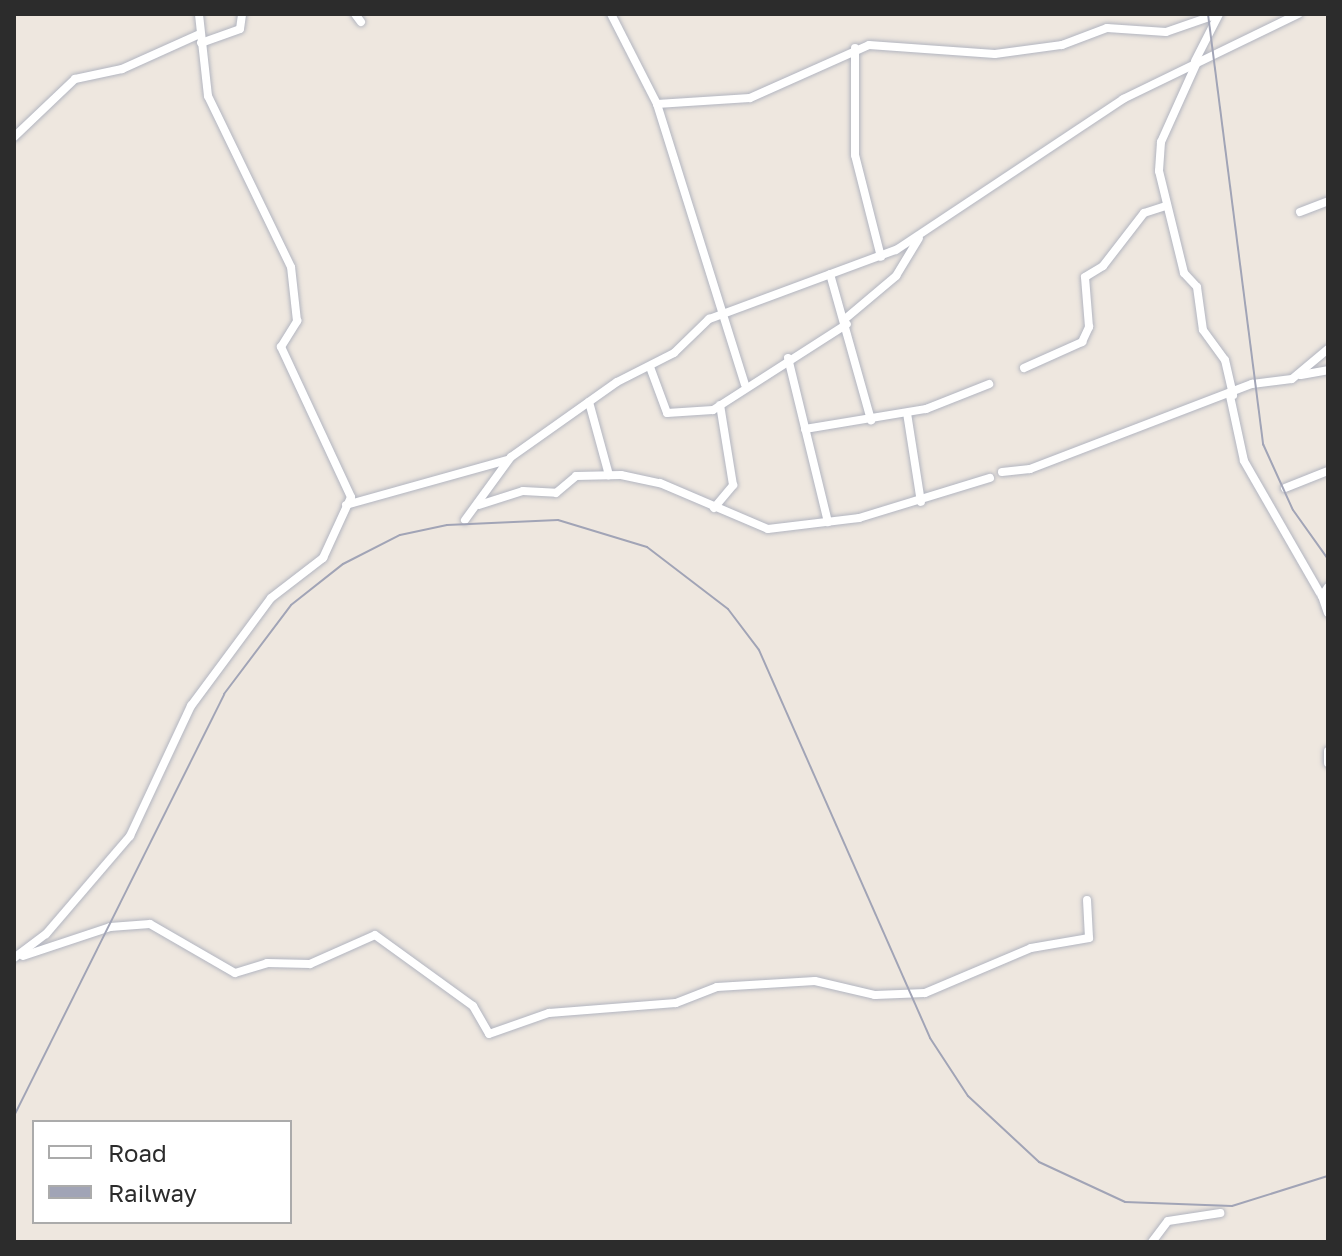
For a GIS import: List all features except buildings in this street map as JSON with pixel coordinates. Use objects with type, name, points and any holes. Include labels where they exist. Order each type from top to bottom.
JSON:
[{"type":"street","points":[[19,957],[130,836],[168,742],[196,698],[271,598],[323,558],[346,505],[347,481],[281,347],[297,321],[291,267],[208,96],[199,14]]},
{"type":"street","points":[[14,137],[66,84],[200,39],[240,29],[242,14]]},
{"type":"street","points":[[611,14],[657,104],[745,384]]},
{"type":"street","points":[[657,104],[750,98],[855,48],[995,54],[1062,45],[1107,28],[1178,30],[1218,14]]},
{"type":"street","points":[[1218,14],[1158,155],[1165,206],[1184,273],[1197,287],[1203,330],[1225,360],[1244,461],[1324,590],[1322,596],[1328,613]]},
{"type":"street","points":[[346,505],[507,460],[589,402],[650,367],[721,314],[881,257],[919,237],[1031,155],[1196,61],[1298,14]]},
{"type":"street","points":[[855,48],[855,155],[881,257]]},
{"type":"street","points":[[1300,212],[1328,201]]},
{"type":"street","points":[[1024,368],[1082,342],[1089,327],[1085,277],[1103,266],[1144,213],[1165,206]]},
{"type":"street","points":[[650,367],[667,413],[720,405],[745,384],[846,321],[896,276],[919,237]]},
{"type":"street","points":[[830,274],[846,321],[871,420]]},
{"type":"street","points":[[1299,375],[1328,349]]},
{"type":"street","points":[[788,358],[828,522]]},
{"type":"street","points":[[1002,472],[1030,469],[1231,395],[1328,370]]},
{"type":"street","points":[[805,429],[907,413],[989,384]]},
{"type":"street","points":[[589,402],[609,475]]},
{"type":"street","points":[[714,508],[733,485],[720,405]]},
{"type":"street","points":[[907,413],[921,502]]},
{"type":"street","points":[[892,416],[909,428]]},
{"type":"street","points":[[465,520],[479,505],[507,460]]},
{"type":"street","points":[[1285,488],[1328,471]]},
{"type":"street","points":[[479,505],[523,491],[556,493],[576,476],[609,475],[651,480],[768,529],[828,522],[921,502],[990,478]]},
{"type":"street","points":[[1328,751],[1328,763]]},
{"type":"street","points":[[19,957],[110,927],[150,924],[235,973],[267,963],[310,964],[375,935],[473,1006],[489,1034],[549,1013],[676,1003],[717,987],[812,981],[875,995],[925,993],[1031,948],[1089,938],[1087,900]]},
{"type":"street","points":[[1152,1242],[1168,1221],[1220,1213]]},
{"type":"railway","points":[[1208,14],[1263,444],[1293,510],[1328,559]]},
{"type":"railway","points":[[14,1116],[224,694],[291,605],[343,564],[400,535],[447,525],[558,520],[647,547],[728,609],[759,650],[930,1038],[968,1096],[1039,1162],[1125,1202],[1232,1206],[1328,1176]]}]
